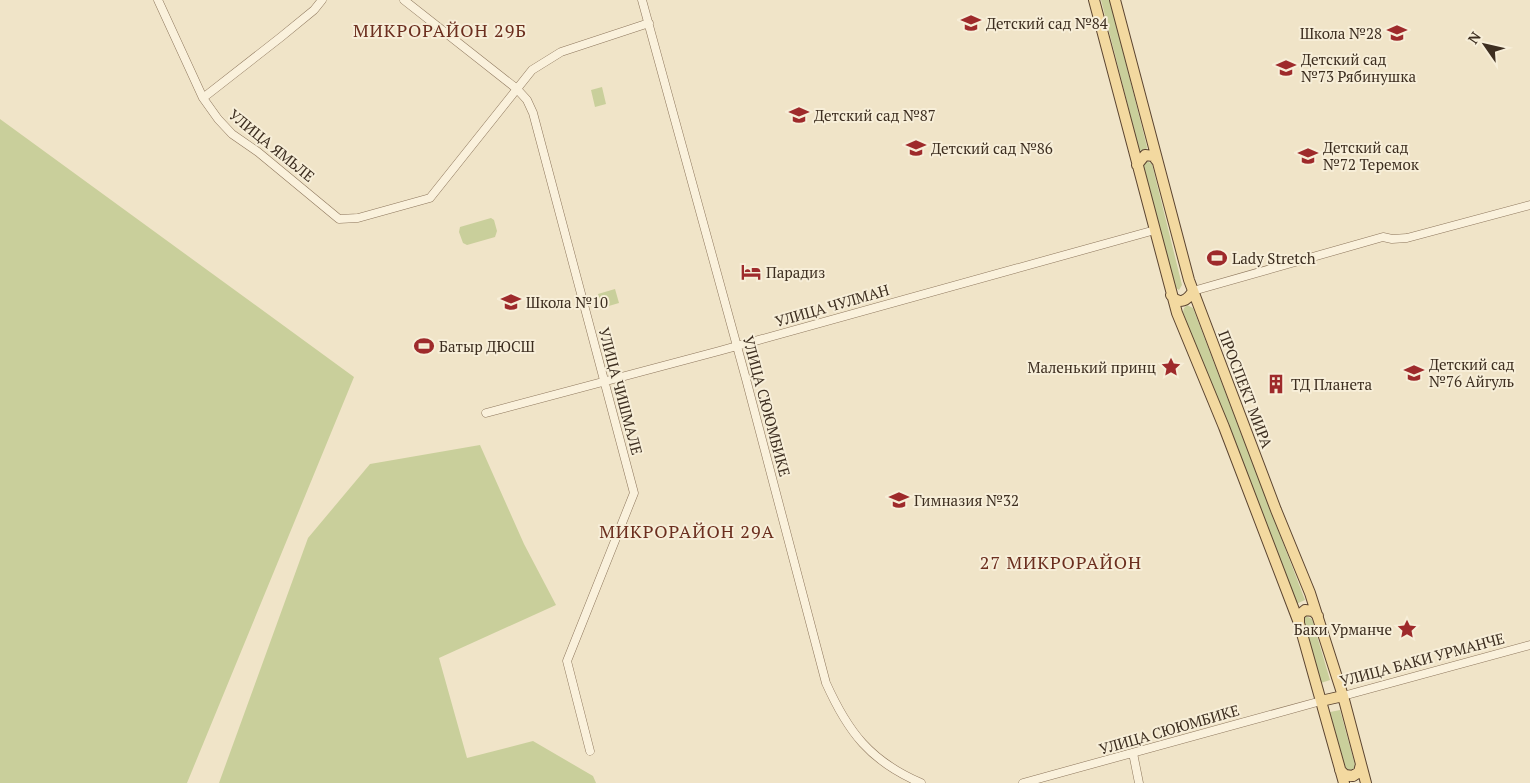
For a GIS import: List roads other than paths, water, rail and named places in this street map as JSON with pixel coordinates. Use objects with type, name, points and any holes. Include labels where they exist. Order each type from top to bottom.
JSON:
[{"type":"main road","points":[[1094,0],[1171,295],[1298,623],[1344,783]]},
{"type":"main road","name":"ПРОСПЕКТ МИРА","points":[[1115,0],[1193,291],[1318,617],[1343,696],[1366,783]]},
{"type":"main road","points":[[1136,165],[1142,157],[1147,155],[1157,161]]},
{"type":"main road","points":[[1171,295],[1175,299],[1182,301],[1189,298],[1193,291]]},
{"type":"main road","points":[[1298,623],[1299,615],[1305,610],[1313,611],[1318,617]]},
{"type":"main road","name":"УЛИЦА БАКИ УРМАНЧЕ","points":[[1321,701],[1343,696]]},
{"type":"main road","points":[[1340,769],[1345,775],[1353,776],[1360,772],[1361,764]]},
{"type":"street","name":"УЛИЦА ЯМЬЛЕ","points":[[158,0],[203,98],[232,134],[258,152],[339,219],[358,218],[430,198],[517,89]]},
{"type":"street","points":[[203,98],[314,10],[322,0]]},
{"type":"street","name":"УЛИЦА ЧИШМАЛЕ","points":[[404,0],[517,89],[527,100],[533,113],[634,493],[567,661],[590,751]]},
{"type":"street","name":"УЛИЦА СЮЮМБИКЕ","points":[[642,0],[662,80],[737,346],[826,683],[845,721],[860,743],[890,767],[921,783]]},
{"type":"street","points":[[517,89],[532,70],[561,52],[649,23]]},
{"type":"street","points":[[1193,291],[1383,237],[1392,239],[1407,238],[1530,205]]},
{"type":"street","name":"УЛИЦА ЧУЛМАН","points":[[486,412],[606,382],[1155,230]]},
{"type":"street","name":"УЛИЦА БАКИ УРМАНЧЕ","points":[[1343,696],[1530,645]]},
{"type":"street","name":"УЛИЦА СЮЮМБИКЕ","points":[[1023,783],[1321,701]]},
{"type":"street","points":[[1133,754],[1139,783]]},
{"type":"place","name":"Детский сад №84","points":[[971,23]]},
{"type":"place","name":"Школа №28","points":[[1397,33]]},
{"type":"place","name":"Детский сад №73 Рябинушка","points":[[1286,68]]},
{"type":"place","name":"Детский сад №87","points":[[799,115]]},
{"type":"place","name":"Детский сад №86","points":[[916,148]]},
{"type":"place","name":"Детский сад №72 Теремок","points":[[1308,156]]},
{"type":"place","name":"Lady Stretch","points":[[1217,258]]},
{"type":"place","name":"Парадиз","points":[[751,272]]},
{"type":"place","name":"Школа №10","points":[[511,302]]},
{"type":"place","name":"Батыр ДЮСШ","points":[[424,346]]},
{"type":"place","name":"Маленький принц","points":[[1171,367]]},
{"type":"place","name":"Детский сад №76 Айгуль","points":[[1414,373]]},
{"type":"place","name":"ТД Планета","points":[[1276,384]]},
{"type":"place","name":"Гимназия №32","points":[[899,500]]},
{"type":"place","name":"Баки Урманче","points":[[1407,629]]},
{"type":"district","name":"МИКРОРАЙОН 29Б","points":[[440,30]]},
{"type":"district","name":"МИКРОРАЙОН 29А","points":[[687,531]]},
{"type":"district","name":"27 МИКРОРАЙОН","points":[[1061,562]]}]
